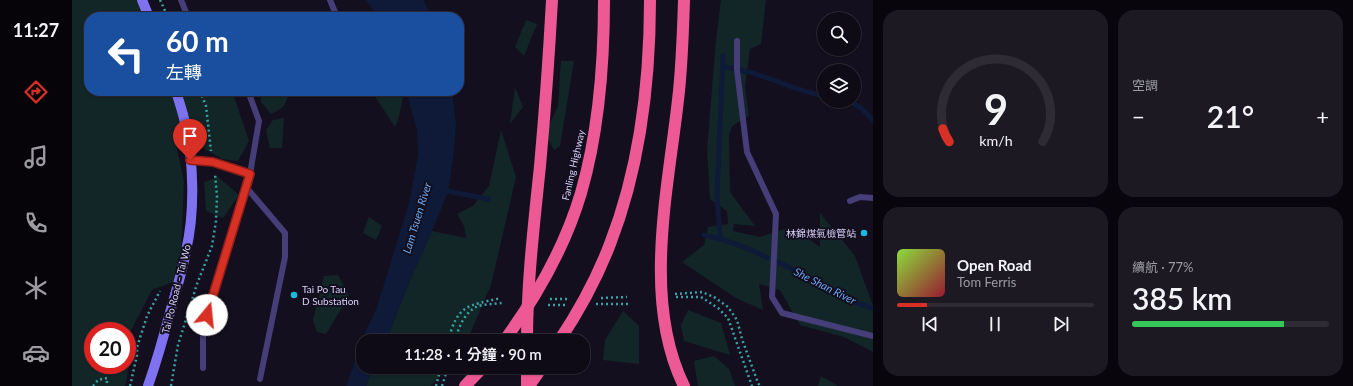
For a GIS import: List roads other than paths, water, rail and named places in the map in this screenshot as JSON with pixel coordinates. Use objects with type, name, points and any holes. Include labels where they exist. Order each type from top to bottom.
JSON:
[{"type":"highway","points":[[527,334],[530,268],[545,107],[552,0]]},
{"type":"highway","name":"Fanling Highway","points":[[509,334],[543,282],[566,235],[581,193],[592,146],[600,87],[604,0]]},
{"type":"highway","points":[[564,334],[584,300],[610,244],[628,189],[639,140],[648,80],[650,0]]},
{"type":"highway","points":[[684,0],[679,97],[662,224],[660,265],[666,326],[670,348],[681,381],[690,386]]},
{"type":"highway","points":[[464,386],[475,374]]},
{"type":"highway","points":[[527,374],[528,386]]},
{"type":"highway","points":[[528,386],[537,374]]},
{"type":"main road","points":[[142,0],[147,12]]},
{"type":"main road","name":"Tai Po Road – Tai Wo","points":[[148,386],[155,367],[187,250],[190,225],[192,187],[190,160],[185,123],[177,96]]},
{"type":"main road","name":"Tai Po Road – Tai Wo","points":[[153,386],[155,367]]},
{"type":"lane","points":[[181,0],[186,12]]},
{"type":"lane","points":[[330,0],[335,12]]},
{"type":"lane","points":[[737,40],[737,70],[747,152],[776,214],[772,297],[782,313],[873,336]]},
{"type":"lane","points":[[203,368],[203,329],[250,174],[259,121],[250,96]]},
{"type":"lane","points":[[190,160],[213,162],[250,174]]},
{"type":"lane","points":[[246,187],[285,233],[285,258],[260,379]]},
{"type":"lane","points":[[850,201],[860,197],[873,198]]},
{"type":"water","points":[[366,0],[423,0],[429,12],[374,12]]},
{"type":"water","name":"Lam Tsuen River","points":[[407,96],[453,96],[456,125],[454,152],[448,192],[389,334],[365,334],[377,307],[409,203],[418,155],[417,130]]},
{"type":"water","points":[[356,358],[356,374],[370,374],[366,386],[346,386]]},
{"type":"waterway","points":[[720,238],[717,195],[723,56]]},
{"type":"waterway","points":[[723,67],[749,72],[817,94]]},
{"type":"waterway","points":[[861,108],[873,120]]},
{"type":"waterway","points":[[442,190],[488,199]]},
{"type":"waterway","name":"She Shan River","points":[[704,235],[737,244],[767,258]]},
{"type":"waterway","name":"She Shan River","points":[[778,262],[857,303],[873,308]]},
{"type":"place","name":"林錦煤氣檢管站","points":[[864,233]]},
{"type":"place","name":"Tai Po Tau D Substation","points":[[294,295]]}]
